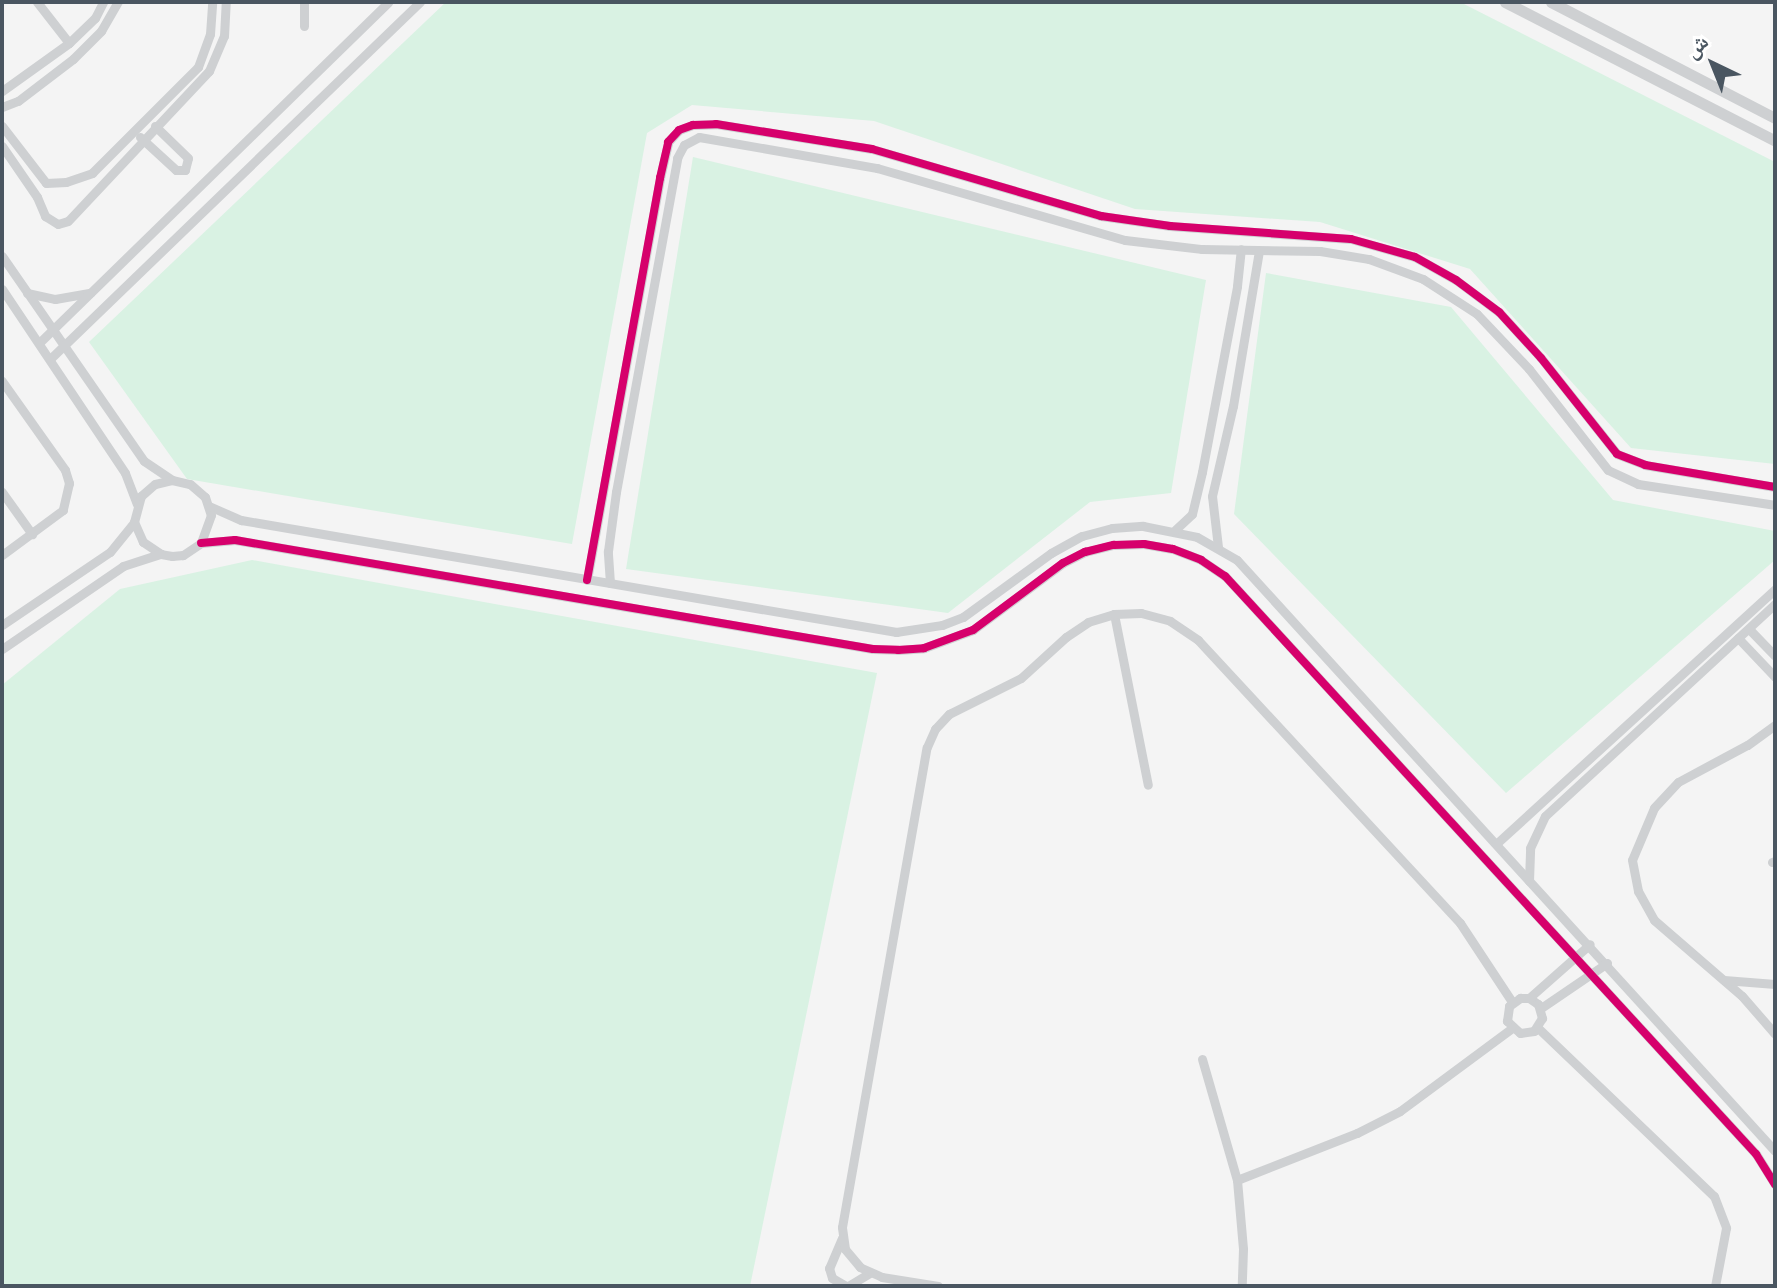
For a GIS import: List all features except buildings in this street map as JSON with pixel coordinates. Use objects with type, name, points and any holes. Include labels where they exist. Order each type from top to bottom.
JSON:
[{"type":"street","points":[[37,2],[69,43]]},
{"type":"street","points":[[2,91],[69,43],[95,18],[103,2]]},
{"type":"street","points":[[2,107],[18,101],[73,59],[101,31],[118,2]]},
{"type":"street","points":[[37,197],[51,184],[92,173],[198,67],[210,34],[212,2]]},
{"type":"street","points":[[2,146],[49,220],[58,224],[68,221],[209,71],[224,36],[226,2]]},
{"type":"street","points":[[304,2],[304,26]]},
{"type":"street","points":[[39,343],[388,2]]},
{"type":"street","points":[[50,359],[420,2]]},
{"type":"street","points":[[1505,2],[1775,141]]},
{"type":"street","points":[[1551,2],[1775,118]]},
{"type":"street","points":[[135,132],[176,170],[187,167],[188,158],[147,119]]},
{"type":"street","points":[[587,580],[668,142],[679,130],[693,125],[716,124],[872,149],[1101,216],[1170,226],[1351,239],[1415,257],[1456,280],[1499,312],[1541,358],[1617,454],[1645,465],[1775,487]]},
{"type":"street","points":[[2,126],[41,180],[51,184]]},
{"type":"street","points":[[610,583],[608,551],[616,492],[677,158],[690,141],[699,137],[877,168],[1125,240],[1202,249],[1320,251],[1357,257],[1423,279],[1477,314],[1529,369],[1608,470],[1638,484],[1775,505]]},
{"type":"street","points":[[1175,530],[1192,514],[1202,472],[1237,286],[1241,249]]},
{"type":"street","points":[[1218,547],[1212,496],[1233,406],[1259,251]]},
{"type":"street","points":[[2,256],[144,461],[172,480],[190,484],[209,506],[241,520],[873,630],[919,630],[952,621],[983,606],[1051,553],[1082,536],[1112,528],[1143,526],[1175,530],[1218,547],[1237,560],[1590,944],[1775,1151]]},
{"type":"street","points":[[2,289],[125,473],[137,504]]},
{"type":"street","points":[[27,293],[69,299],[96,290]]},
{"type":"street","points":[[2,381],[65,470],[69,483],[63,510],[2,555]]},
{"type":"street","points":[[2,625],[110,552],[134,522],[137,504],[147,489],[172,480]]},
{"type":"street","points":[[2,492],[32,534]]},
{"type":"street","points":[[201,543],[210,525],[209,506]]},
{"type":"street","points":[[134,522],[143,542],[161,554]]},
{"type":"street","points":[[2,649],[123,566],[161,554],[183,555],[201,543],[235,540],[841,644],[898,650],[924,648],[973,630],[1063,563],[1085,552],[1114,545],[1144,544],[1173,549],[1201,560],[1225,576],[1587,975],[1756,1154],[1775,1184]]},
{"type":"street","points":[[1496,844],[1775,589]]},
{"type":"street","points":[[1529,881],[1530,848],[1545,816],[1775,604]]},
{"type":"street","points":[[1114,614],[1148,785]]},
{"type":"street","points":[[870,1273],[844,1286],[832,1278],[829,1268],[842,1238],[911,831],[930,738],[942,721],[957,708],[1021,678],[1076,629],[1114,614],[1156,616],[1183,628],[1198,640],[1460,923],[1512,1002]]},
{"type":"street","points":[[1749,629],[1775,656]]},
{"type":"street","points":[[1738,638],[1775,677]]},
{"type":"street","points":[[1775,725],[1747,745],[1710,762],[1678,782],[1654,808],[1632,860],[1638,891],[1654,920],[1724,980],[1775,1034]]},
{"type":"street","points":[[1511,1029],[1506,1013],[1512,1002],[1529,998],[1590,944]]},
{"type":"street","points":[[1541,1008],[1607,963]]},
{"type":"street","points":[[1724,980],[1775,984]]},
{"type":"street","points":[[1511,1029],[1525,1034],[1538,1028],[1542,1018],[1541,1008],[1529,998]]},
{"type":"street","points":[[1538,1028],[1714,1196],[1726,1228],[1715,1286]]},
{"type":"street","points":[[1237,1180],[1357,1133],[1400,1111],[1511,1029]]},
{"type":"street","points":[[1202,1059],[1237,1180],[1243,1249],[1242,1286]]},
{"type":"street","points":[[842,1238],[851,1259],[870,1273],[938,1286]]},
{"type":"green space","points":[[446,2],[1460,2],[1775,162],[1775,464],[1631,448],[1470,269],[1320,222],[1135,209],[874,121],[692,105],[647,133],[572,544],[187,479],[89,342]]},
{"type":"green space","points":[[693,157],[1206,280],[1171,493],[1090,502],[948,613],[626,569]]},
{"type":"green space","points":[[1266,273],[1451,307],[1613,500],[1775,531],[1775,560],[1506,793],[1234,514]]},
{"type":"green space","points":[[252,560],[877,673],[750,1286],[2,1286],[2,685],[120,589]]},
{"type":"cycle path","points":[[587,580],[668,142],[679,130],[693,125],[716,124],[872,149],[1101,216],[1170,226],[1351,239],[1415,257],[1456,280],[1499,312],[1541,358],[1617,454],[1645,465],[1775,487]]},
{"type":"cycle path","points":[[201,543],[235,540],[873,649],[898,650],[924,648],[973,630],[1063,563],[1085,552],[1114,545],[1144,544],[1173,549],[1201,560],[1225,576],[1756,1154],[1775,1184]]}]
